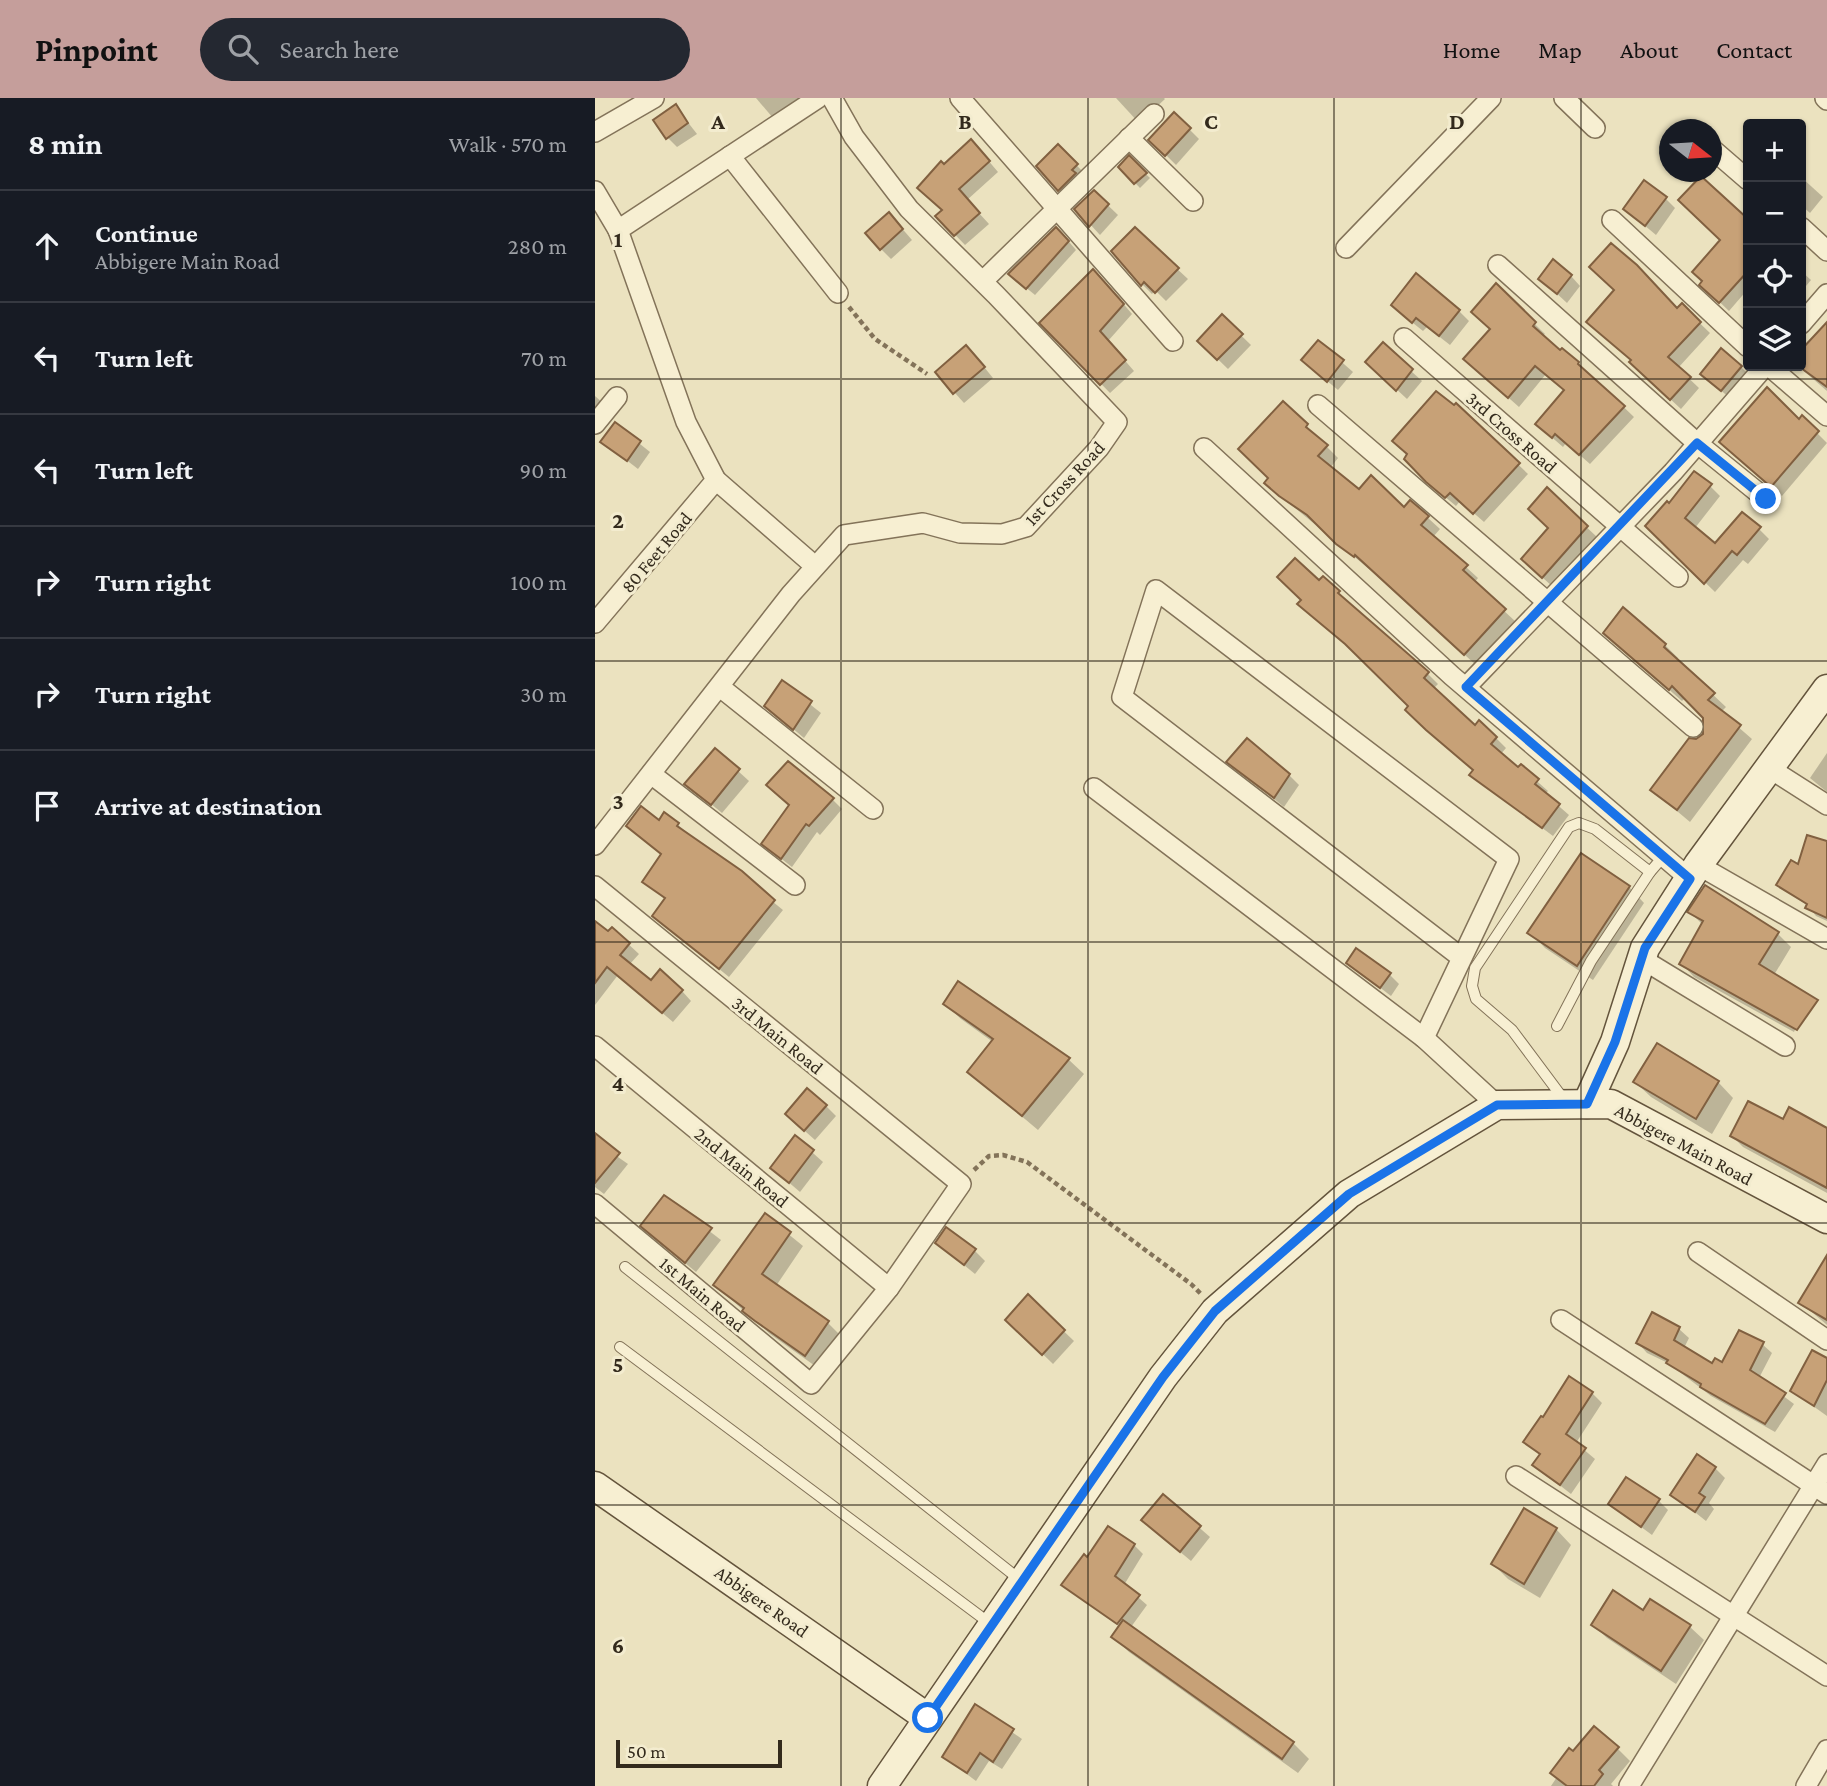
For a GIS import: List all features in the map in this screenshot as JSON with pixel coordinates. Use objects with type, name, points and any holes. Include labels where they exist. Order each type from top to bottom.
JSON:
[{"type":"main road","points":[[1577,1104],[1615,1042],[1645,948],[1694,872],[1827,689]]},
{"type":"main road","name":"Abbigere Main Road","points":[[1497,1105],[1611,1104],[1827,1219]]},
{"type":"main road","points":[[882,1786],[1163,1377],[1215,1311],[1349,1194],[1497,1105]]},
{"type":"main road","name":"Abbigere Road","points":[[595,1486],[928,1718]]},
{"type":"street","points":[[595,132],[654,98]]},
{"type":"street","points":[[618,230],[818,98]]},
{"type":"street","name":"1st Cross Road","points":[[595,845],[791,594],[844,535],[923,523],[971,533],[1002,534],[1026,527],[1099,448],[1117,422],[983,281],[909,209],[855,137],[832,98]]},
{"type":"street","points":[[960,98],[1173,341]]},
{"type":"street","points":[[1346,248],[1491,98]]},
{"type":"street","points":[[1564,98],[1595,128]]},
{"type":"street","points":[[983,281],[1154,114]]},
{"type":"street","points":[[1129,138],[1193,201]]},
{"type":"street","points":[[730,156],[838,293]]},
{"type":"street","points":[[1722,158],[1743,176]]},
{"type":"street","points":[[595,191],[618,230],[686,422],[716,480],[808,560]]},
{"type":"street","points":[[1612,220],[1743,342]]},
{"type":"street","points":[[1806,232],[1827,251]]},
{"type":"street","points":[[1498,265],[1697,443],[1766,499]]},
{"type":"street","points":[[1806,318],[1827,294]]},
{"type":"street","name":"3rd Cross Road","points":[[1404,338],[1678,577]]},
{"type":"street","points":[[1466,687],[1621,526],[1762,371]]},
{"type":"street","points":[[1773,371],[1827,416]]},
{"type":"street","points":[[595,424],[617,397]]},
{"type":"street","points":[[1318,405],[1693,727]]},
{"type":"street","points":[[1204,448],[1466,687],[1663,857],[1827,939]]},
{"type":"street","name":"80 Feet Road","points":[[595,623],[716,480]]},
{"type":"street","points":[[1423,1038],[1462,958],[1509,859],[1156,590],[1122,697],[1462,958]]},
{"type":"street","points":[[720,687],[873,809]]},
{"type":"street","points":[[1769,768],[1827,806]]},
{"type":"street","points":[[651,774],[795,885]]},
{"type":"street","points":[[1094,788],[1423,1038],[1497,1105]]},
{"type":"street","name":"3rd Main Road","points":[[595,886],[961,1184]]},
{"type":"street","points":[[1641,958],[1785,1046]]},
{"type":"street","name":"2nd Main Road","points":[[595,1046],[889,1288]]},
{"type":"street","points":[[889,1288],[961,1184]]},
{"type":"street","name":"1st Main Road","points":[[595,1204],[811,1384],[889,1288]]},
{"type":"street","points":[[1698,1252],[1827,1340]]},
{"type":"street","points":[[1561,1320],[1821,1490]]},
{"type":"street","points":[[1629,1786],[1732,1615],[1821,1490],[1827,1464]]},
{"type":"street","points":[[1516,1476],[1827,1676]]},
{"type":"street","points":[[1806,1786],[1827,1750]]},
{"type":"lane","points":[[1577,1104],[1512,1030],[1475,999],[1472,986],[1475,968],[1569,827],[1579,823],[1595,829],[1650,872]]},
{"type":"lane","points":[[1557,1026],[1591,961],[1650,872],[1663,857]]},
{"type":"lane","points":[[625,1267],[1023,1581]]},
{"type":"lane","points":[[620,1347],[992,1626]]},
{"type":"path","points":[[838,293],[875,339],[927,374]]},
{"type":"path","points":[[961,1184],[989,1156],[1003,1155],[1027,1162],[1191,1284],[1215,1311]]},
{"type":"building","points":[[676,104],[688,123],[666,139],[653,120]]},
{"type":"building","points":[[1174,112],[1191,128],[1165,156],[1148,140]]},
{"type":"building","points":[[971,139],[990,161],[959,189],[980,213],[954,236],[935,216],[942,210],[917,188],[941,161],[944,164]]},
{"type":"building","points":[[1058,144],[1078,164],[1072,170],[1076,173],[1058,191],[1036,166]]},
{"type":"building","points":[[1129,155],[1147,173],[1134,184],[1118,167]]},
{"type":"building","points":[[1644,180],[1667,197],[1645,226],[1623,209]]},
{"type":"building","points":[[1695,182],[1708,182],[1743,214],[1743,277],[1719,303],[1699,285],[1702,281],[1692,272],[1720,240],[1678,200]]},
{"type":"building","points":[[1094,190],[1109,204],[1089,227],[1074,209]]},
{"type":"building","points":[[889,212],[903,229],[880,250],[865,233]]},
{"type":"building","points":[[1056,227],[1069,241],[1026,289],[1008,274]]},
{"type":"building","points":[[1135,227],[1179,268],[1155,293],[1144,282],[1141,286],[1111,251]]},
{"type":"building","points":[[1611,243],[1637,265],[1677,308],[1682,303],[1701,322],[1668,357],[1691,377],[1670,400],[1629,362],[1631,360],[1586,322],[1614,290],[1589,267]]},
{"type":"building","points":[[1553,259],[1572,275],[1557,294],[1538,279]]},
{"type":"building","points":[[1093,269],[1124,304],[1100,331],[1126,360],[1100,385],[1039,323]]},
{"type":"building","points":[[1416,273],[1460,310],[1439,336],[1416,318],[1412,323],[1391,305]]},
{"type":"building","points":[[1496,283],[1536,322],[1533,326],[1560,350],[1562,348],[1579,362],[1578,364],[1625,406],[1579,455],[1555,434],[1552,438],[1535,424],[1564,390],[1535,366],[1508,398],[1463,359],[1490,329],[1471,312]]},
{"type":"building","points":[[1222,314],[1243,334],[1217,360],[1197,341]]},
{"type":"building","points":[[1827,322],[1827,387],[1805,371],[1806,345]]},
{"type":"building","points":[[1318,340],[1344,360],[1327,382],[1301,360]]},
{"type":"building","points":[[1383,342],[1413,369],[1396,391],[1365,362]]},
{"type":"building","points":[[966,345],[985,367],[953,394],[935,372]]},
{"type":"building","points":[[1721,348],[1742,366],[1721,391],[1700,374]]},
{"type":"building","points":[[1767,387],[1799,419],[1802,415],[1819,431],[1771,487],[1719,442]]},
{"type":"building","points":[[1436,391],[1454,405],[1456,403],[1520,463],[1473,514],[1450,493],[1445,498],[1426,482],[1404,459],[1407,454],[1392,441]]},
{"type":"building","points":[[1283,401],[1308,424],[1306,427],[1328,445],[1318,456],[1359,489],[1371,475],[1404,507],[1410,500],[1429,516],[1421,525],[1468,565],[1463,570],[1506,609],[1464,655],[1355,555],[1354,557],[1336,544],[1307,515],[1264,483],[1268,478],[1238,449]]},
{"type":"building","points":[[615,422],[641,441],[627,461],[600,442]]},
{"type":"building","points":[[1694,471],[1712,484],[1685,518],[1715,543],[1742,512],[1761,527],[1737,555],[1732,551],[1704,584],[1645,526],[1667,501],[1669,503]]},
{"type":"building","points":[[1547,487],[1588,526],[1542,578],[1521,559],[1548,528],[1528,509]]},
{"type":"building","points":[[1295,558],[1319,580],[1323,576],[1340,591],[1338,593],[1429,672],[1424,678],[1475,725],[1479,720],[1497,737],[1491,744],[1518,767],[1521,764],[1539,779],[1535,784],[1560,804],[1542,828],[1469,775],[1473,770],[1405,710],[1408,706],[1345,644],[1297,604],[1301,600],[1277,577]]},
{"type":"building","points":[[1623,607],[1666,644],[1664,647],[1715,693],[1708,700],[1741,725],[1677,810],[1650,790],[1689,738],[1696,739],[1703,734],[1703,718],[1672,686],[1669,690],[1603,633]]},
{"type":"building","points":[[782,680],[812,701],[793,730],[764,706]]},
{"type":"building","points":[[1247,738],[1290,774],[1274,798],[1226,762]]},
{"type":"building","points":[[715,748],[740,769],[711,805],[684,784]]},
{"type":"building","points":[[788,761],[834,798],[809,826],[806,824],[781,859],[761,844],[789,805],[766,785]]},
{"type":"building","points":[[641,806],[659,820],[664,812],[679,823],[677,826],[742,871],[775,900],[719,969],[652,916],[665,898],[642,882],[661,854],[626,826]]},
{"type":"building","points":[[1807,835],[1827,841],[1827,918],[1805,908],[1807,904],[1776,885],[1791,860],[1798,864]]},
{"type":"building","points":[[1581,853],[1630,886],[1577,966],[1527,933]]},
{"type":"building","points":[[1705,885],[1779,932],[1759,964],[1818,1000],[1797,1030],[1679,964],[1703,921],[1687,912]]},
{"type":"building","points":[[595,921],[608,931],[612,927],[630,943],[620,955],[651,980],[660,969],[683,990],[662,1013],[607,967],[595,983]]},
{"type":"building","points":[[1356,948],[1391,973],[1380,988],[1346,963]]},
{"type":"building","points":[[958,981],[1070,1058],[1022,1116],[967,1072],[993,1039],[943,1004]]},
{"type":"building","points":[[1657,1043],[1719,1081],[1696,1119],[1633,1082]]},
{"type":"building","points":[[807,1088],[827,1105],[804,1131],[785,1114]]},
{"type":"building","points":[[1748,1101],[1783,1119],[1789,1107],[1827,1128],[1827,1188],[1730,1136]]},
{"type":"building","points":[[595,1133],[620,1153],[595,1183]]},
{"type":"building","points":[[795,1135],[814,1150],[789,1183],[770,1168]]},
{"type":"building","points":[[664,1195],[712,1228],[685,1263],[640,1226]]},
{"type":"building","points":[[765,1213],[791,1232],[762,1274],[829,1321],[805,1356],[742,1311],[744,1308],[713,1285]]},
{"type":"building","points":[[946,1227],[976,1249],[964,1265],[935,1243]]},
{"type":"building","points":[[1827,1255],[1827,1320],[1798,1303]]},
{"type":"building","points":[[1028,1294],[1065,1330],[1042,1355],[1005,1320]]},
{"type":"building","points":[[1652,1312],[1680,1327],[1674,1340],[1712,1363],[1715,1358],[1722,1362],[1739,1330],[1764,1342],[1750,1370],[1786,1393],[1765,1424],[1700,1387],[1701,1384],[1666,1363],[1668,1360],[1636,1343]]},
{"type":"building","points":[[1812,1350],[1827,1358],[1827,1380],[1814,1406],[1790,1391]]},
{"type":"building","points":[[1569,1376],[1593,1392],[1566,1434],[1586,1448],[1560,1485],[1532,1465],[1540,1454],[1523,1442],[1541,1416],[1543,1417]]},
{"type":"building","points":[[1697,1454],[1716,1467],[1699,1493],[1705,1497],[1695,1512],[1670,1495]]},
{"type":"building","points":[[1626,1477],[1660,1499],[1641,1527],[1608,1504]]},
{"type":"building","points":[[1163,1494],[1201,1526],[1180,1552],[1141,1520]]},
{"type":"building","points":[[1524,1508],[1557,1528],[1524,1584],[1491,1564]]},
{"type":"building","points":[[1108,1526],[1135,1544],[1115,1576],[1140,1595],[1117,1624],[1061,1585],[1084,1554],[1087,1557]]},
{"type":"building","points":[[1613,1590],[1643,1610],[1650,1599],[1691,1625],[1661,1671],[1591,1625]]},
{"type":"building","points":[[1123,1620],[1294,1742],[1282,1759],[1111,1637]]},
{"type":"building","points":[[975,1704],[1014,1729],[993,1762],[980,1753],[967,1773],[942,1757]]},
{"type":"building","points":[[1594,1726],[1619,1747],[1599,1770],[1603,1774],[1594,1786],[1567,1786],[1550,1773],[1569,1748],[1573,1751]]},
{"type":"route","points":[[928,1718],[1163,1377],[1215,1311],[1349,1194],[1497,1105],[1587,1104],[1615,1042],[1645,948],[1690,879],[1466,687],[1673,472],[1697,443],[1766,499]]}]
